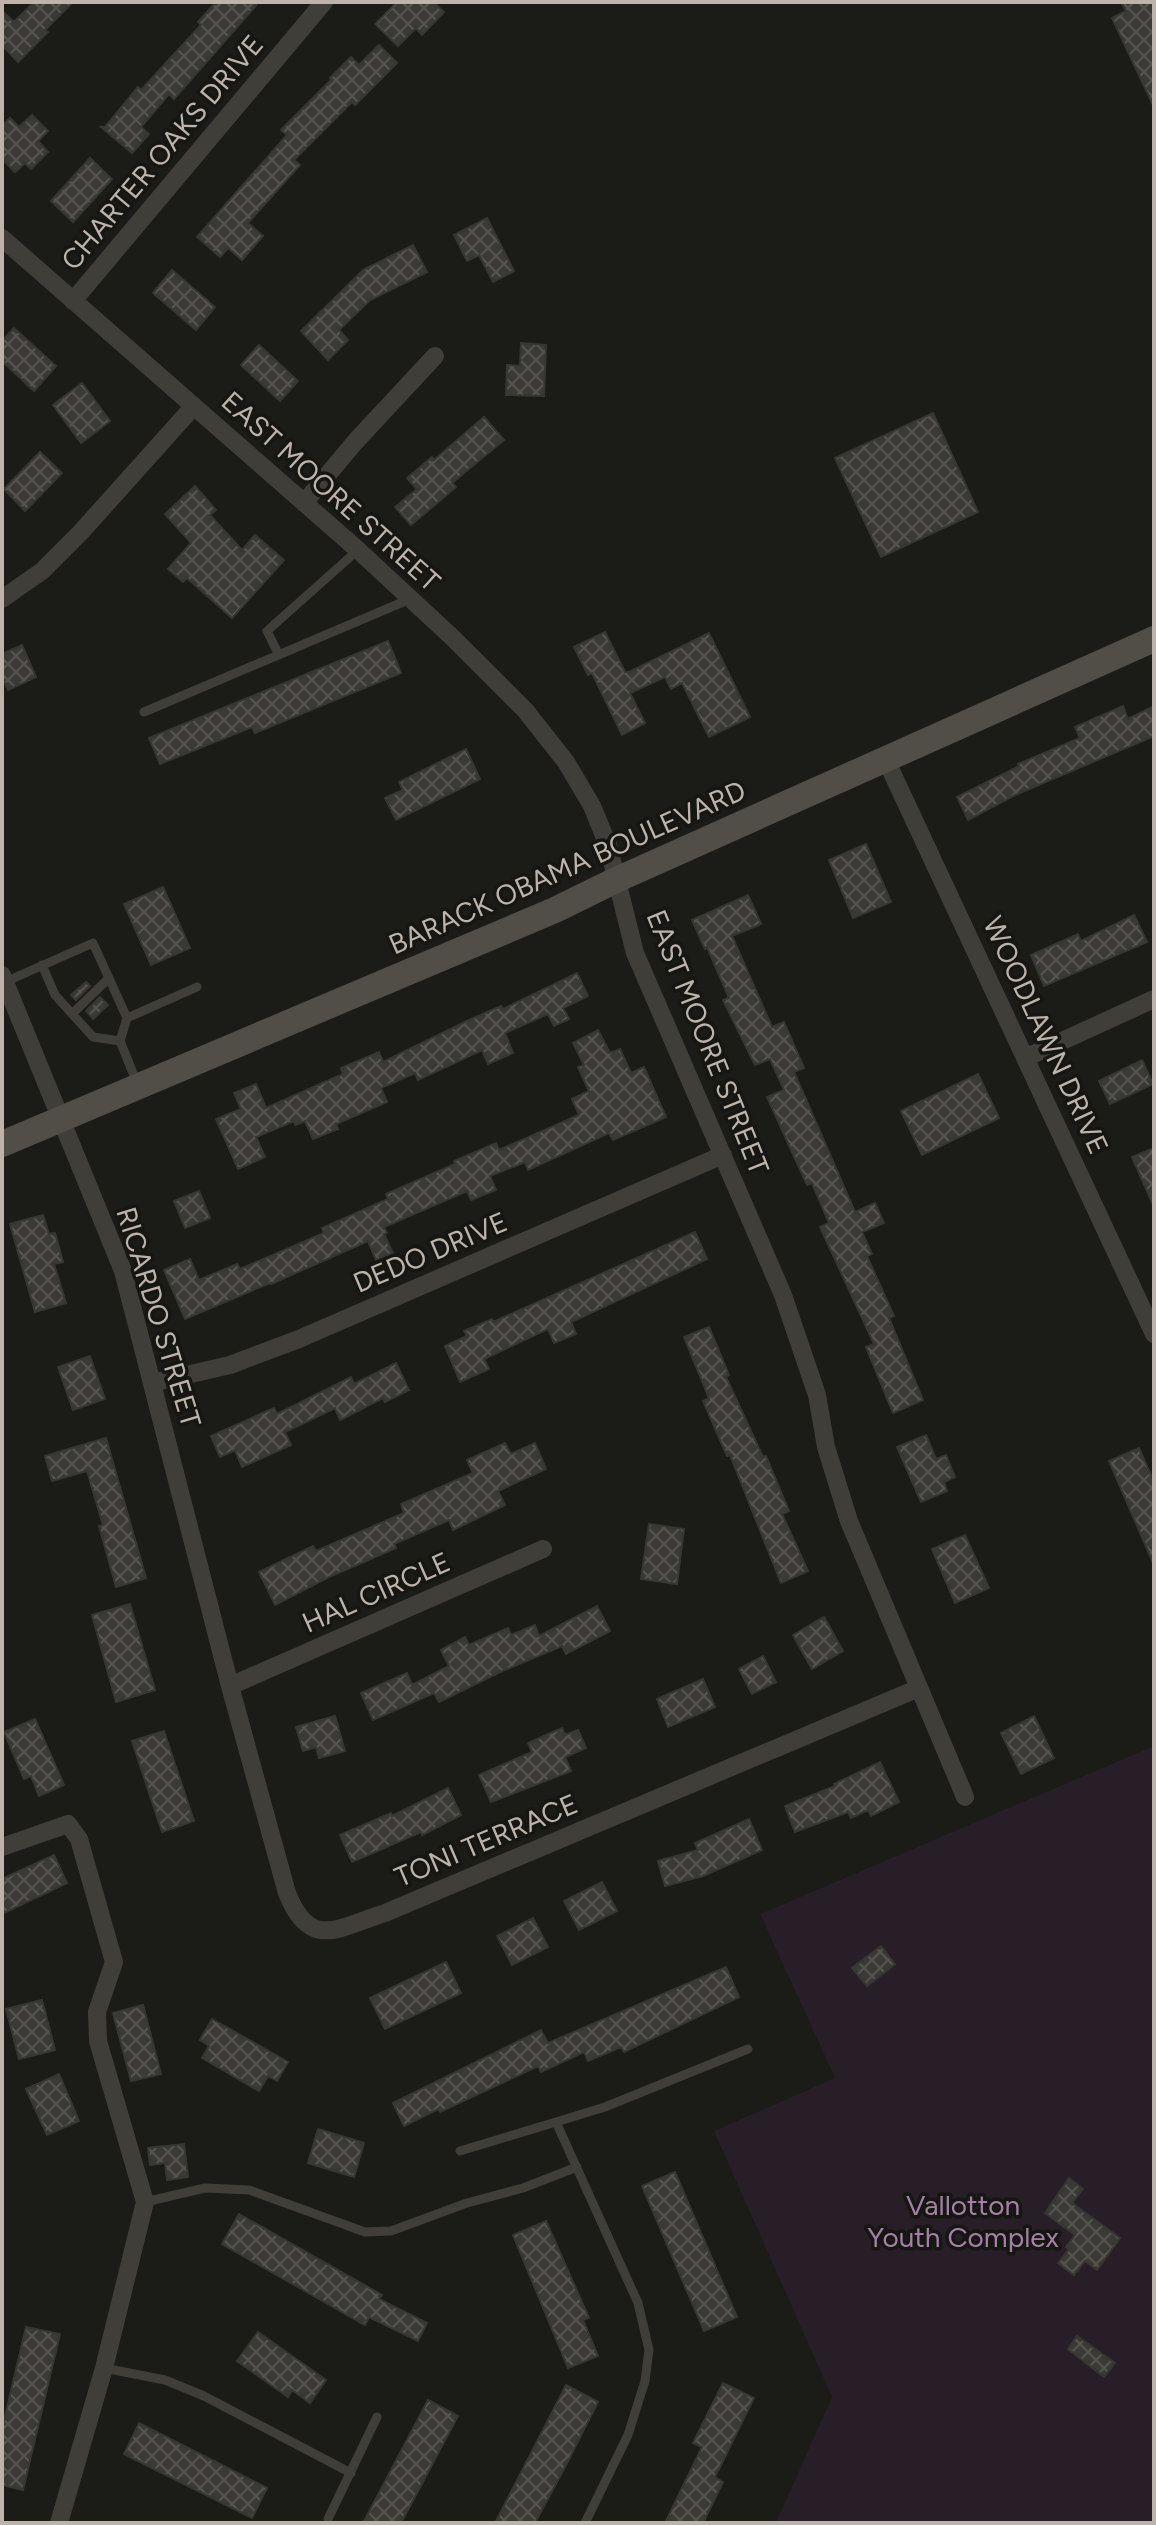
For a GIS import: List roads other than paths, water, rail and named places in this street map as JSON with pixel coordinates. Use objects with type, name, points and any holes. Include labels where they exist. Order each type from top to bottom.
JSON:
[{"type":"main road","name":"BARACK OBAMA BOULEVARD","points":[[2,1144],[555,910],[1154,639]]},
{"type":"street","name":"CHARTER OAKS DRIVE","points":[[73,301],[324,2]]},
{"type":"street","name":"EAST MOORE STREET","points":[[2,238],[358,550],[493,677],[549,739],[592,806],[608,845],[635,953],[783,1295],[817,1395],[826,1447],[849,1521],[965,1797]]},
{"type":"street","points":[[304,503],[355,442],[435,356]]},
{"type":"street","points":[[2,599],[42,571],[62,552],[194,406]]},
{"type":"street","name":"WOODLAWN DRIVE","points":[[886,760],[1154,1334]]},
{"type":"street","name":"RICARDO STREET","points":[[3,978],[123,1271],[230,1686]]},
{"type":"street","points":[[1025,1058],[1154,999]]},
{"type":"street","name":"DEDO DRIVE","points":[[152,1383],[230,1365],[299,1339],[723,1155]]},
{"type":"street","name":"HAL CIRCLE","points":[[230,1686],[543,1549]]},
{"type":"street","name":"TONI TERRACE","points":[[230,1686],[287,1893],[294,1910],[308,1928],[325,1932],[385,1913],[919,1688]]},
{"type":"street","points":[[2,1847],[68,1824],[79,1839],[114,1962],[97,2012],[98,2041],[145,2202],[104,2368],[56,2523]]},
{"type":"lane","points":[[279,655],[267,631],[358,550]]},
{"type":"lane","points":[[144,712],[410,599]]},
{"type":"lane","points":[[3,978],[93,943],[127,1018],[120,1041],[138,1086]]},
{"type":"lane","points":[[42,965],[55,995],[93,1037],[120,1041]]},
{"type":"lane","points":[[72,1014],[109,978]]},
{"type":"lane","points":[[127,1018],[197,987]]},
{"type":"lane","points":[[460,2151],[605,2107],[748,2049]]},
{"type":"lane","points":[[556,2122],[638,2303],[649,2350],[645,2381],[628,2435],[585,2523]]},
{"type":"lane","points":[[145,2202],[205,2188],[249,2190],[365,2232],[391,2231],[577,2167]]},
{"type":"lane","points":[[104,2368],[165,2380],[204,2396],[351,2473]]},
{"type":"lane","points":[[328,2519],[377,2417]]},
{"type":"park label","name":"Vallotton Youth Complex","points":[[963,2221]]}]
